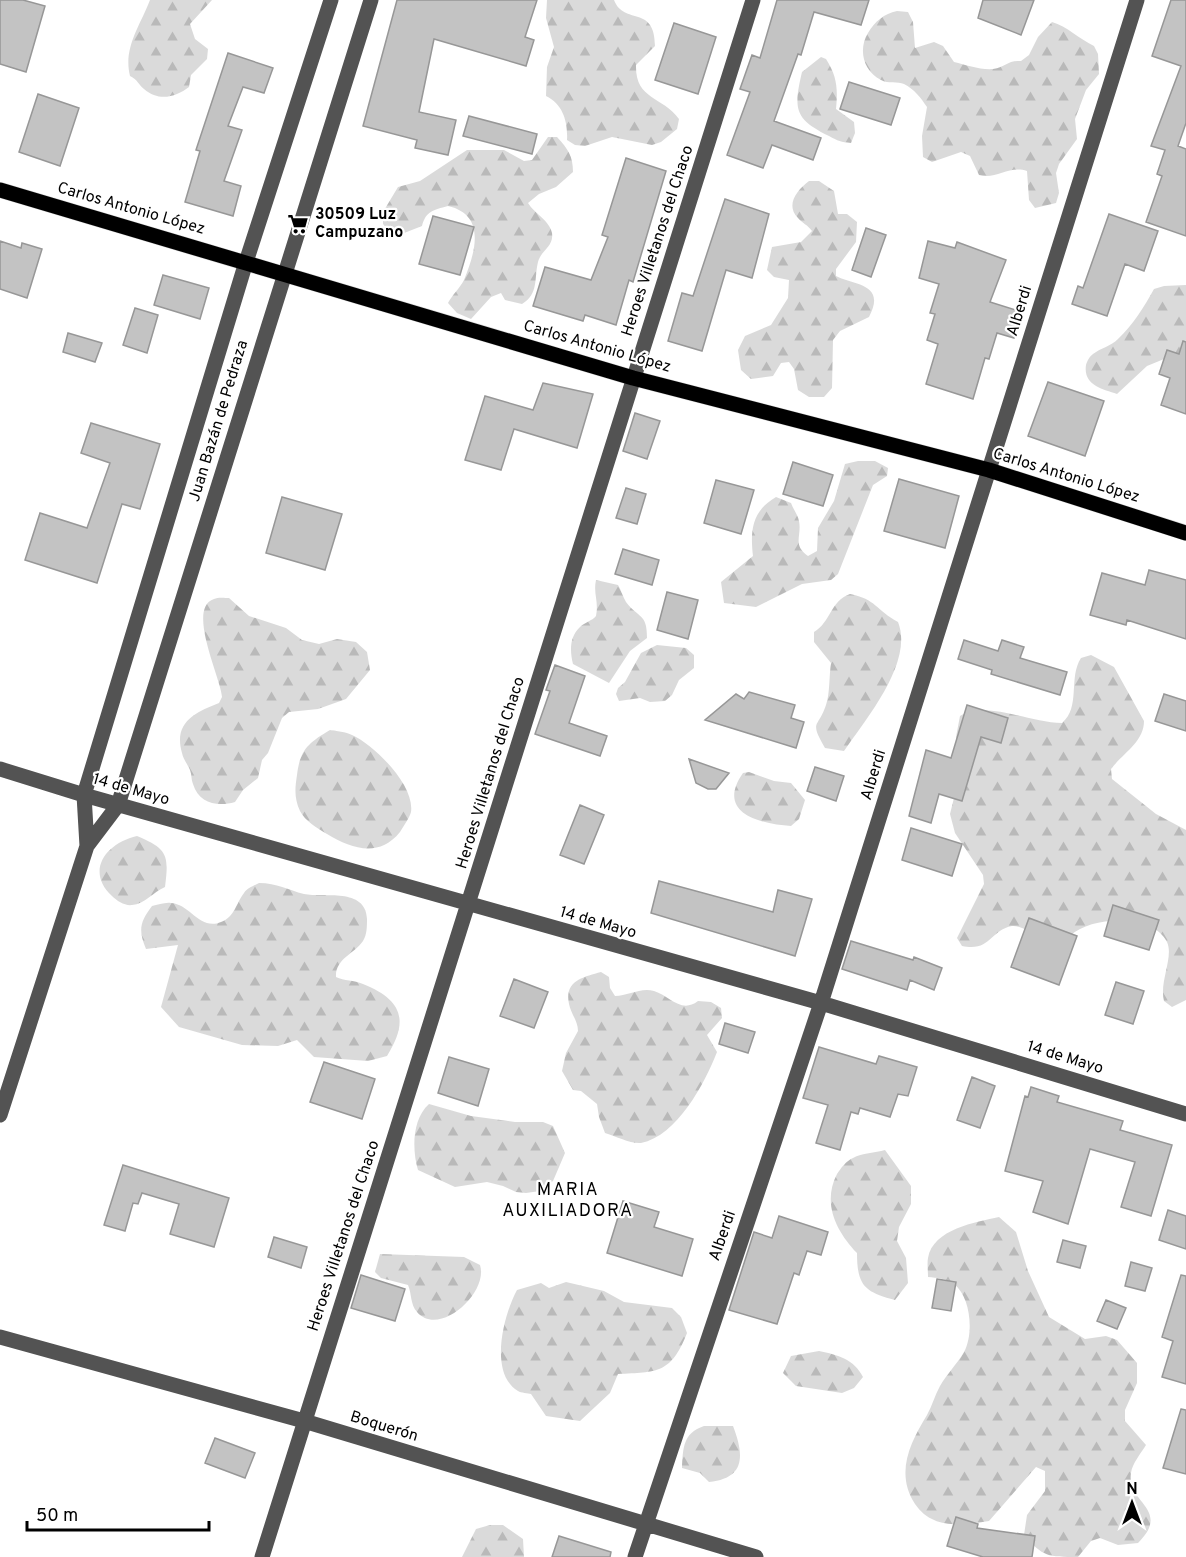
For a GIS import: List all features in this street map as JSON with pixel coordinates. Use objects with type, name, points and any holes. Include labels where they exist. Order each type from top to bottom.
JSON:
[{"type":"main road","name":"Carlos Antonio López","points":[[0,190],[633,378],[989,470],[1186,532]]},
{"type":"street","points":[[0,1115],[87,846],[84,795],[246,262],[331,0]]},
{"type":"street","name":"Juan Bazán de Pedraza","points":[[87,846],[118,805],[371,0]]},
{"type":"street","name":"Heroes Villetanos del Chaco","points":[[262,1557],[753,0]]},
{"type":"street","name":"Alberdi","points":[[635,1557],[821,1003],[1137,0]]},
{"type":"street","name":"14 de Mayo","points":[[0,769],[118,805],[821,1003],[1186,1114]]},
{"type":"street","name":"Boquerón","points":[[0,1337],[304,1421],[756,1557]]},
{"type":"green space","points":[[150,0],[212,0],[190,24],[195,39],[208,49],[207,59],[191,75],[189,87],[167,97],[156,96],[142,87],[130,76],[128,66],[137,28]]},
{"type":"green space","points":[[547,0],[614,0],[625,12],[645,20],[654,33],[655,46],[636,65],[637,76],[645,91],[679,119],[677,129],[661,142],[652,145],[612,137],[585,146],[575,145],[567,140],[567,127],[563,114],[557,104],[546,96],[547,67],[554,47],[546,18]]},
{"type":"green space","points":[[897,11],[908,12],[913,22],[915,48],[934,42],[943,46],[954,62],[978,68],[993,69],[1021,61],[1029,55],[1038,37],[1052,22],[1063,26],[1094,46],[1098,54],[1099,74],[1086,90],[1075,119],[1077,139],[1059,164],[1056,173],[1059,193],[1056,203],[1035,208],[1029,200],[1027,171],[1014,170],[985,176],[979,175],[970,156],[961,152],[932,162],[923,157],[922,136],[927,107],[908,86],[884,81],[875,76],[864,59],[863,46],[871,29],[884,16]]},
{"type":"green space","points":[[821,57],[826,59],[835,77],[836,109],[854,122],[855,133],[851,143],[842,142],[818,130],[809,124],[799,112],[798,96],[802,72]]},
{"type":"green space","points":[[548,137],[557,137],[567,149],[571,157],[573,172],[556,187],[539,194],[528,203],[548,225],[552,233],[551,242],[538,262],[535,285],[531,295],[522,304],[505,300],[501,293],[491,297],[471,319],[457,313],[448,303],[464,280],[472,258],[475,236],[469,218],[448,206],[431,212],[422,226],[394,237],[383,224],[383,212],[398,187],[420,181],[467,150],[504,150],[524,161],[532,160]]},
{"type":"green space","points":[[809,181],[819,181],[834,191],[838,214],[847,214],[857,222],[856,242],[836,269],[836,276],[866,287],[874,298],[869,317],[840,331],[833,340],[832,388],[824,397],[809,397],[798,390],[794,369],[789,362],[781,363],[773,376],[751,379],[741,370],[738,350],[745,336],[771,325],[788,298],[789,280],[774,277],[767,270],[772,247],[801,242],[812,231],[798,218],[793,208],[794,198]]},
{"type":"green space","points":[[1186,285],[1186,350],[1147,366],[1117,394],[1091,382],[1086,372],[1086,365],[1090,357],[1123,334],[1138,316],[1154,289]]},
{"type":"green space","points":[[875,461],[888,468],[887,476],[873,485],[838,574],[831,580],[802,584],[756,607],[724,603],[721,582],[753,556],[754,522],[762,508],[776,497],[791,503],[800,526],[800,548],[808,556],[817,551],[818,528],[834,501],[845,464]]},
{"type":"green space","points":[[596,580],[618,585],[626,602],[644,620],[647,630],[647,638],[630,651],[609,683],[573,664],[571,655],[572,640],[576,631],[596,616]]},
{"type":"green space","points":[[850,594],[871,602],[898,622],[901,638],[894,672],[885,690],[844,751],[825,748],[817,733],[816,725],[823,713],[829,690],[831,663],[814,642],[814,632],[824,623],[838,601]]},
{"type":"green space","points":[[229,598],[249,616],[286,628],[302,640],[319,644],[337,639],[356,642],[367,652],[370,670],[346,699],[318,709],[289,712],[282,718],[268,753],[262,760],[258,778],[243,790],[235,802],[216,804],[204,800],[196,791],[180,742],[181,733],[188,720],[202,710],[219,703],[222,697],[207,644],[203,615],[206,605],[214,599]]},
{"type":"green space","points":[[657,645],[686,648],[694,655],[694,668],[679,680],[672,695],[665,701],[650,702],[640,698],[619,701],[616,694],[618,688],[625,682],[641,653]]},
{"type":"green space","points":[[1091,655],[1114,667],[1144,721],[1137,741],[1111,769],[1112,779],[1156,814],[1186,830],[1186,1000],[1172,1007],[1164,1001],[1163,994],[1169,948],[1160,933],[1149,926],[1122,920],[1107,921],[1093,924],[1071,935],[1050,936],[1039,935],[1012,926],[1005,928],[985,943],[972,947],[962,946],[957,938],[984,884],[983,875],[955,833],[950,814],[962,766],[956,737],[960,716],[983,710],[1062,723],[1071,709],[1077,666],[1081,658]]},
{"type":"green space","points":[[330,730],[350,734],[371,747],[391,767],[407,790],[411,801],[411,812],[400,832],[383,845],[365,848],[346,844],[315,827],[300,811],[295,789],[300,759],[311,743]]},
{"type":"green space","points":[[749,772],[774,781],[791,783],[805,800],[799,819],[791,826],[779,825],[745,814],[738,807],[734,798],[736,787],[743,773]]},
{"type":"green space","points":[[137,836],[161,849],[164,854],[167,867],[165,887],[137,904],[129,905],[116,900],[104,887],[100,877],[100,868],[108,851]]},
{"type":"green space","points":[[259,883],[277,885],[304,894],[352,898],[365,909],[367,922],[364,939],[342,961],[336,977],[376,990],[394,1005],[400,1022],[394,1044],[387,1056],[368,1061],[314,1057],[297,1040],[278,1046],[242,1045],[179,1027],[161,1007],[178,945],[146,949],[141,931],[145,917],[152,906],[166,903],[178,904],[201,920],[214,924],[226,920],[245,891]]},
{"type":"green space","points":[[601,972],[609,977],[610,988],[615,996],[649,990],[660,993],[681,1005],[692,1005],[698,1001],[711,1002],[721,1008],[722,1018],[707,1035],[717,1052],[697,1093],[678,1119],[666,1130],[641,1143],[605,1133],[597,1104],[581,1091],[573,1090],[562,1071],[566,1053],[578,1031],[569,1004],[569,990],[576,981]]},
{"type":"green space","points":[[429,1104],[471,1116],[515,1122],[543,1122],[553,1126],[565,1153],[553,1181],[540,1191],[526,1193],[487,1182],[455,1187],[418,1170],[414,1144],[416,1126],[423,1110]]},
{"type":"green space","points":[[885,1150],[911,1186],[911,1204],[899,1227],[897,1241],[906,1258],[908,1283],[895,1300],[876,1294],[865,1286],[859,1273],[857,1253],[837,1226],[831,1206],[833,1185],[844,1165],[857,1156]]},
{"type":"green space","points":[[999,1217],[1016,1232],[1028,1271],[1049,1317],[1085,1339],[1106,1336],[1117,1340],[1137,1363],[1137,1383],[1125,1410],[1125,1421],[1146,1445],[1133,1466],[1131,1483],[1145,1506],[1151,1522],[1138,1543],[1118,1545],[1100,1538],[1091,1541],[1078,1557],[1053,1556],[1036,1548],[1024,1535],[1027,1515],[1045,1491],[1045,1471],[1036,1467],[989,1521],[968,1524],[939,1522],[922,1512],[909,1492],[906,1470],[910,1447],[940,1386],[964,1352],[970,1326],[967,1306],[960,1290],[951,1282],[928,1277],[928,1258],[938,1240],[957,1228]]},
{"type":"green space","points":[[380,1254],[464,1257],[480,1265],[481,1276],[470,1299],[460,1309],[437,1320],[426,1319],[415,1309],[408,1285],[381,1278],[375,1272]]},
{"type":"green space","points":[[566,1282],[604,1291],[624,1302],[672,1308],[681,1317],[687,1333],[675,1356],[661,1368],[643,1373],[618,1374],[610,1393],[580,1421],[546,1416],[531,1394],[518,1391],[509,1382],[503,1371],[501,1357],[501,1343],[507,1313],[517,1290],[541,1283],[549,1288]]},
{"type":"green space","points":[[819,1351],[839,1356],[850,1362],[863,1377],[854,1388],[842,1393],[796,1386],[783,1373],[791,1356]]},
{"type":"green space","points":[[704,1426],[733,1426],[737,1437],[739,1463],[730,1476],[721,1480],[709,1482],[700,1473],[682,1468],[684,1448],[688,1437]]},
{"type":"green space","points":[[490,1525],[503,1525],[523,1539],[524,1557],[462,1557],[476,1529]]},
{"type":"building","points":[[0,0],[23,0],[45,6],[26,72],[0,64]]},
{"type":"building","points":[[397,0],[537,0],[525,37],[534,40],[526,66],[434,39],[419,112],[456,120],[448,155],[415,148],[417,140],[363,126]]},
{"type":"building","points":[[777,0],[869,0],[861,25],[814,12],[801,55],[798,54],[774,121],[821,138],[813,160],[772,145],[763,168],[727,155],[750,92],[740,89],[752,55],[760,58]]},
{"type":"building","points":[[983,0],[1034,0],[1021,35],[978,18]]},
{"type":"building","points":[[1171,0],[1186,0],[1186,123],[1178,146],[1186,149],[1186,236],[1146,222],[1162,176],[1157,174],[1165,150],[1151,146],[1181,66],[1152,56]]},
{"type":"building","points":[[674,23],[716,37],[698,94],[655,80]]},
{"type":"building","points":[[228,53],[273,68],[264,93],[243,87],[228,126],[242,130],[224,181],[241,186],[233,216],[185,202],[200,151],[196,150]]},
{"type":"building","points":[[849,82],[900,98],[891,125],[840,109]]},
{"type":"building","points":[[38,94],[79,108],[60,166],[19,152]]},
{"type":"building","points":[[469,116],[537,134],[532,154],[463,136]]},
{"type":"building","points":[[626,158],[666,171],[633,282],[629,280],[616,325],[585,315],[583,321],[533,306],[545,267],[591,280],[608,237],[602,235]]},
{"type":"building","points":[[725,199],[769,214],[752,278],[726,270],[702,351],[668,341],[682,293],[693,296]]},
{"type":"building","points":[[1109,214],[1158,231],[1144,271],[1125,264],[1107,316],[1072,304],[1078,286],[1083,288]]},
{"type":"building","points":[[433,216],[474,227],[460,275],[419,264]]},
{"type":"building","points":[[866,228],[886,235],[871,277],[852,270]]},
{"type":"building","points":[[0,241],[21,248],[22,243],[42,249],[27,298],[0,289]]},
{"type":"building","points":[[928,241],[955,248],[957,242],[1006,260],[990,302],[1022,312],[1014,338],[997,333],[989,359],[985,358],[973,399],[926,384],[938,344],[927,340],[935,314],[930,313],[939,284],[919,278]]},
{"type":"building","points":[[163,275],[209,288],[200,319],[154,305]]},
{"type":"building","points":[[135,308],[158,315],[147,353],[123,345]]},
{"type":"building","points":[[68,333],[102,343],[95,362],[63,352]]},
{"type":"building","points":[[1183,341],[1186,342],[1186,414],[1161,405],[1170,378],[1159,374],[1167,350],[1179,354]]},
{"type":"building","points":[[1048,382],[1104,401],[1085,456],[1028,436]]},
{"type":"building","points":[[543,383],[593,394],[577,448],[514,429],[501,470],[465,460],[485,396],[533,410]]},
{"type":"building","points":[[635,413],[660,421],[647,459],[623,451]]},
{"type":"building","points":[[91,423],[160,444],[140,509],[122,504],[97,583],[25,560],[40,513],[87,528],[110,463],[81,453]]},
{"type":"building","points":[[793,462],[833,475],[823,506],[783,494]]},
{"type":"building","points":[[899,479],[959,496],[945,548],[884,531]]},
{"type":"building","points":[[716,480],[754,490],[741,534],[704,523]]},
{"type":"building","points":[[626,488],[646,494],[637,524],[616,518]]},
{"type":"building","points":[[282,497],[342,514],[325,570],[266,553]]},
{"type":"building","points":[[623,549],[659,560],[652,585],[615,574]]},
{"type":"building","points":[[1149,570],[1186,580],[1186,639],[1127,620],[1126,625],[1090,615],[1102,573],[1145,585]]},
{"type":"building","points":[[667,592],[698,600],[688,639],[657,630]]},
{"type":"building","points":[[964,640],[998,651],[1002,640],[1024,647],[1020,658],[1067,672],[1060,695],[991,674],[992,670],[958,659]]},
{"type":"building","points":[[555,665],[585,676],[569,723],[607,736],[600,756],[535,734],[550,691],[546,690]]},
{"type":"building","points":[[749,692],[795,705],[791,718],[804,722],[796,748],[705,720],[736,694],[744,699]]},
{"type":"building","points":[[1164,694],[1186,701],[1186,731],[1155,721]]},
{"type":"building","points":[[967,705],[1008,718],[1001,743],[981,737],[962,801],[939,794],[931,823],[909,816],[926,750],[951,758]]},
{"type":"building","points":[[689,759],[729,773],[716,789],[708,789],[696,783]]},
{"type":"building","points":[[815,767],[844,776],[836,801],[807,791]]},
{"type":"building","points":[[580,805],[604,815],[584,864],[560,855]]},
{"type":"building","points":[[911,828],[962,844],[952,876],[902,860]]},
{"type":"building","points":[[659,881],[773,912],[778,890],[812,899],[795,956],[651,913]]},
{"type":"building","points":[[1113,905],[1159,920],[1149,950],[1104,936]]},
{"type":"building","points":[[1029,918],[1077,936],[1059,985],[1011,967]]},
{"type":"building","points":[[851,941],[913,960],[914,957],[942,968],[934,990],[910,980],[907,990],[842,969]]},
{"type":"building","points":[[514,979],[548,992],[534,1028],[500,1016]]},
{"type":"building","points":[[1116,982],[1144,991],[1133,1024],[1105,1015]]},
{"type":"building","points":[[725,1023],[755,1032],[748,1053],[719,1044]]},
{"type":"building","points":[[819,1047],[876,1064],[879,1056],[917,1067],[908,1096],[898,1094],[890,1117],[860,1108],[858,1114],[851,1112],[840,1150],[816,1143],[828,1105],[803,1098]]},
{"type":"building","points":[[449,1057],[489,1069],[478,1106],[438,1093]]},
{"type":"building","points":[[324,1062],[375,1079],[362,1119],[310,1102]]},
{"type":"building","points":[[972,1077],[995,1086],[980,1128],[957,1120]]},
{"type":"building","points":[[1031,1087],[1059,1096],[1057,1102],[1123,1121],[1120,1130],[1172,1145],[1151,1216],[1121,1207],[1135,1162],[1090,1149],[1068,1224],[1033,1212],[1043,1181],[1005,1171],[1025,1096],[1028,1097]]},
{"type":"building","points":[[123,1165],[229,1198],[214,1247],[170,1234],[179,1204],[142,1193],[138,1204],[133,1203],[125,1231],[104,1225]]},
{"type":"building","points":[[623,1201],[659,1212],[654,1227],[693,1239],[682,1276],[607,1253]]},
{"type":"building","points":[[1168,1210],[1186,1216],[1186,1249],[1159,1240]]},
{"type":"building","points":[[779,1216],[828,1232],[821,1255],[807,1251],[799,1275],[794,1273],[777,1324],[729,1310],[754,1232],[772,1238]]},
{"type":"building","points":[[274,1237],[307,1247],[301,1268],[268,1257]]},
{"type":"building","points":[[1063,1240],[1086,1246],[1080,1268],[1057,1262]]},
{"type":"building","points":[[1131,1262],[1152,1268],[1145,1291],[1125,1286]]},
{"type":"building","points":[[361,1275],[405,1289],[395,1321],[351,1308]]},
{"type":"building","points":[[1181,1275],[1186,1276],[1186,1384],[1162,1377],[1173,1341],[1162,1337]]},
{"type":"building","points":[[937,1279],[956,1282],[951,1311],[932,1308]]},
{"type":"building","points":[[1106,1300],[1126,1308],[1117,1329],[1097,1321]]},
{"type":"building","points":[[1181,1409],[1186,1410],[1186,1474],[1163,1468]]},
{"type":"building","points":[[215,1438],[255,1453],[245,1478],[205,1463]]},
{"type":"building","points":[[956,1517],[978,1524],[977,1528],[1035,1536],[1032,1557],[983,1557],[947,1546]]},
{"type":"building","points":[[559,1536],[611,1552],[610,1557],[552,1557]]},
{"type":"place","name":"30509 Luz Campuzano","points":[[298,224]]},
{"type":"district","name":"MARIA AUXILIADORA","points":[[568,1200]]}]
